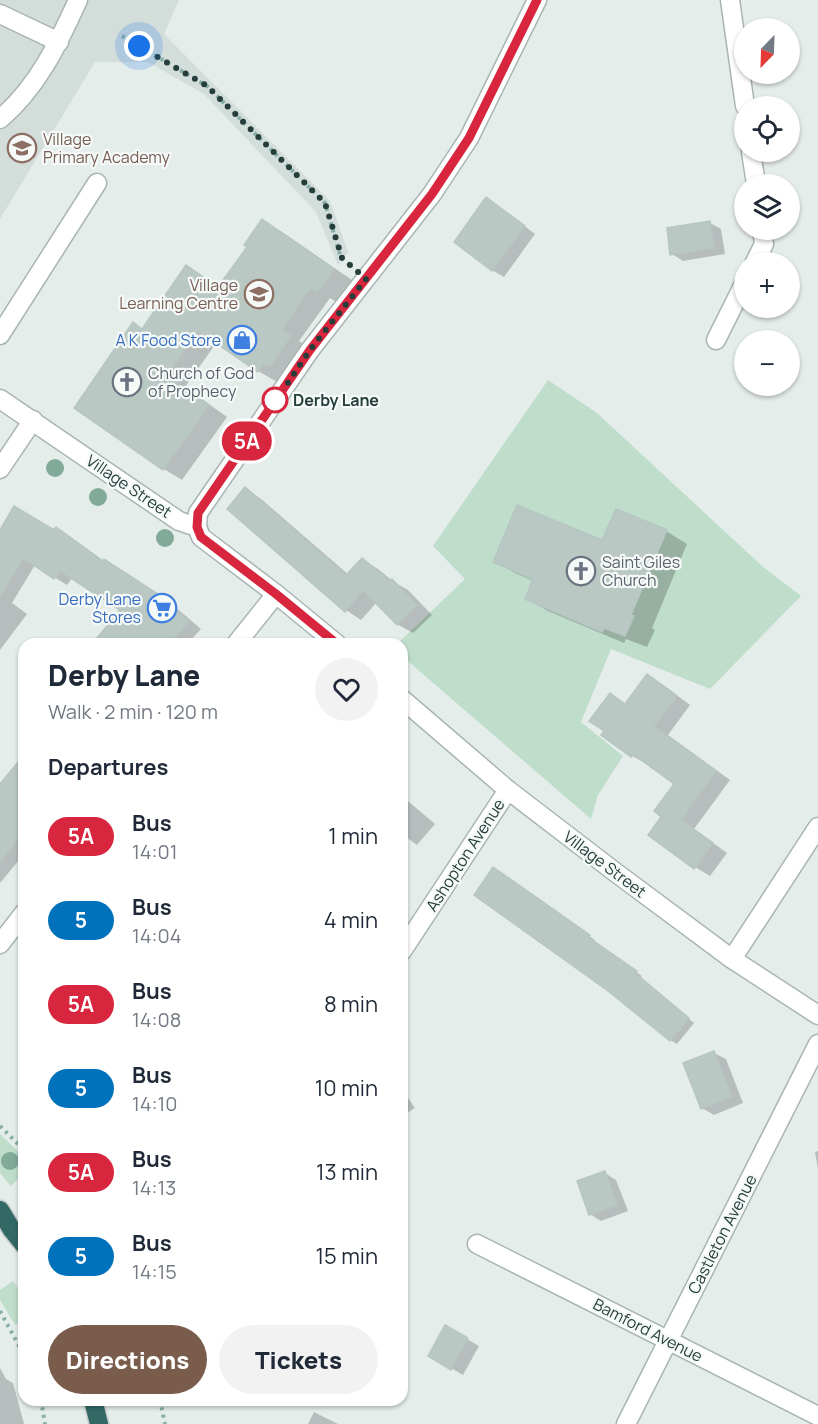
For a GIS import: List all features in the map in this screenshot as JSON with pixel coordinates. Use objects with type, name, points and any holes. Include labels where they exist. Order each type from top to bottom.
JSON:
[{"type":"highway","points":[[0,1210],[6,1226],[18,1239]]},
{"type":"highway","points":[[94,1406],[99,1424]]},
{"type":"street","points":[[0,119],[35,81],[59,42],[78,0]]},
{"type":"street","points":[[197,527],[198,513],[310,350],[432,194],[469,138],[537,0]]},
{"type":"street","points":[[730,0],[744,96]]},
{"type":"street","points":[[0,14],[59,42]]},
{"type":"street","points":[[0,334],[96,183]]},
{"type":"street","points":[[716,340],[734,304]]},
{"type":"street","name":"Village Street","points":[[0,399],[179,521],[197,527],[201,537],[330,638]]},
{"type":"street","points":[[0,469],[33,420]]},
{"type":"street","points":[[242,638],[276,594]]},
{"type":"street","name":"Village Street","points":[[408,704],[508,790],[615,872],[732,959],[818,1015]]},
{"type":"street","name":"Ashopton Avenue","points":[[408,942],[508,790]]},
{"type":"street","points":[[732,959],[818,827]]},
{"type":"street","points":[[0,944],[18,922]]},
{"type":"street","name":"Castleton Avenue","points":[[626,1424],[818,1044]]},
{"type":"street","name":"Bamford Avenue","points":[[477,1244],[818,1416]]},
{"type":"path","points":[[122,36],[207,86],[233,111],[325,203],[342,258],[366,279]]},
{"type":"path","points":[[0,1126],[18,1143]]},
{"type":"path","points":[[0,1311],[18,1344]]},
{"type":"path","points":[[42,1406],[45,1424]]},
{"type":"path","points":[[161,1406],[165,1424]]},
{"type":"shaded area","name":"Village Primary Academy","points":[[0,0],[179,0],[164,34],[330,201],[348,252],[338,265],[316,212],[204,94],[148,62],[95,62],[0,219]]},
{"type":"green space","points":[[548,380],[597,413],[762,566],[801,596],[710,689],[611,649],[581,722],[623,756],[598,795],[591,819],[408,661],[408,638],[403,638],[465,579],[433,546]]},
{"type":"green space","points":[[0,1134],[18,1151],[18,1179],[11,1186],[0,1173]]},
{"type":"green space","points":[[13,1281],[18,1289],[18,1323],[15,1325],[0,1300],[0,1290]]},
{"type":"building","points":[[486,197],[525,226],[492,271],[454,242]]},
{"type":"building","points":[[262,219],[334,269],[317,292],[310,288],[282,329],[291,336],[270,366],[264,363],[258,372],[198,331],[167,375],[209,405],[163,470],[74,408],[133,322],[142,329],[186,265],[218,287],[247,247],[244,245]]},
{"type":"building","points":[[710,221],[714,248],[670,255],[667,228]]},
{"type":"building","points":[[245,487],[346,575],[362,558],[390,581],[392,579],[417,605],[397,625],[363,590],[345,612],[227,509]]},
{"type":"building","name":"Saint Giles Church","points":[[517,505],[602,540],[616,509],[667,530],[631,615],[634,616],[625,636],[604,628],[602,632],[525,599],[533,579],[493,562]]},
{"type":"building","points":[[14,506],[54,530],[56,527],[103,561],[104,559],[161,596],[189,621],[174,638],[97,638],[120,610],[60,571],[54,579],[23,558],[0,596],[0,530]]},
{"type":"building","points":[[647,674],[677,696],[654,726],[716,771],[681,820],[713,843],[694,869],[648,835],[661,817],[654,811],[674,784],[633,754],[631,757],[601,735],[604,731],[589,721],[610,693],[625,704]]},
{"type":"building","points":[[18,762],[18,840],[0,862],[0,784]]},
{"type":"building","points":[[493,867],[637,971],[635,973],[689,1018],[670,1041],[608,991],[474,895]]},
{"type":"building","points":[[714,1051],[732,1097],[701,1109],[683,1063]]},
{"type":"building","points":[[605,1171],[617,1205],[589,1215],[577,1181]]},
{"type":"building","points":[[445,1325],[468,1338],[451,1370],[428,1356]]},
{"type":"bus line","name":"5A","points":[[330,638],[201,537],[197,527],[198,513],[310,350],[432,194],[469,138],[537,0]]},
{"type":"place","name":"Village Primary Academy","points":[[22,148]]},
{"type":"place","name":"Village Learning Centre","points":[[259,294]]},
{"type":"place","name":"A K Food Store","points":[[242,340]]},
{"type":"place","name":"Church of God of Prophecy","points":[[127,382]]},
{"type":"place","name":"Derby Lane","points":[[275,400]]},
{"type":"place","name":"Saint Giles Church","points":[[581,571]]},
{"type":"place","name":"Derby Lane Stores","points":[[162,608]]},
{"type":"route","points":[[139,46],[207,86],[325,203],[342,258],[366,279],[310,350],[273,405],[275,400]]}]
